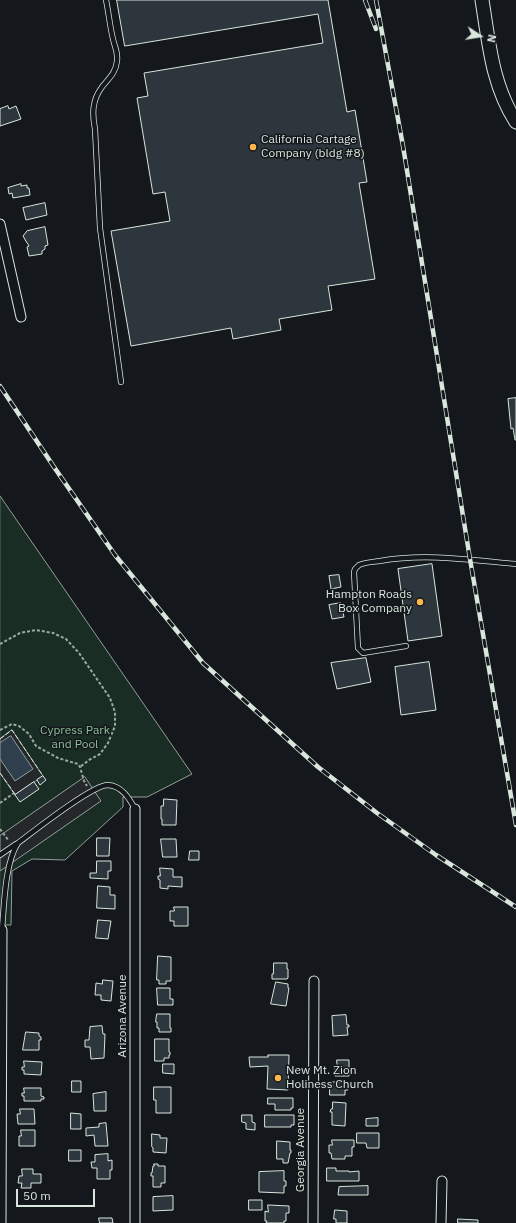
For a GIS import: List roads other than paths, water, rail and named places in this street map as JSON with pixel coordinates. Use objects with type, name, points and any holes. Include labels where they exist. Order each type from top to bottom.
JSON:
[{"type":"main road","points":[[482,0],[495,75],[501,93],[516,122]]},
{"type":"street","points":[[0,224],[21,317]]},
{"type":"street","name":"Arizona Avenue","points":[[135,809],[135,1223]]},
{"type":"street","points":[[1,1223],[2,930]]},
{"type":"street","name":"Georgia Avenue","points":[[313,1223],[314,981]]},
{"type":"street","points":[[441,1223],[442,1181]]},
{"type":"lane","points":[[106,0],[117,52],[116,69],[96,97],[92,118],[100,228],[121,382]]},
{"type":"lane","points":[[406,646],[363,653],[358,648],[354,572],[359,565],[393,559],[422,557],[516,564]]},
{"type":"lane","points":[[0,855],[101,786],[109,785],[123,791],[135,809]]},
{"type":"lane","points":[[2,930],[8,872],[12,854],[18,843]]},
{"type":"water","points":[[11,736],[33,769],[15,781],[0,759],[0,743]]},
{"type":"railway","points":[[365,0],[376,29]]},
{"type":"railway","points":[[376,0],[403,146],[470,559],[516,825]]},
{"type":"railway","points":[[0,386],[115,555],[203,663],[318,767],[377,813],[436,855],[516,907]]},
{"type":"place","name":"California Cartage Company (bldg #8)","points":[[253,147]]},
{"type":"place","name":"Hampton Roads Box Company","points":[[420,602]]},
{"type":"place","name":"New Mt. Zion Holiness Church","points":[[278,1078]]},
{"type":"park label","name":"Cypress Park and Pool","points":[[75,738]]}]
